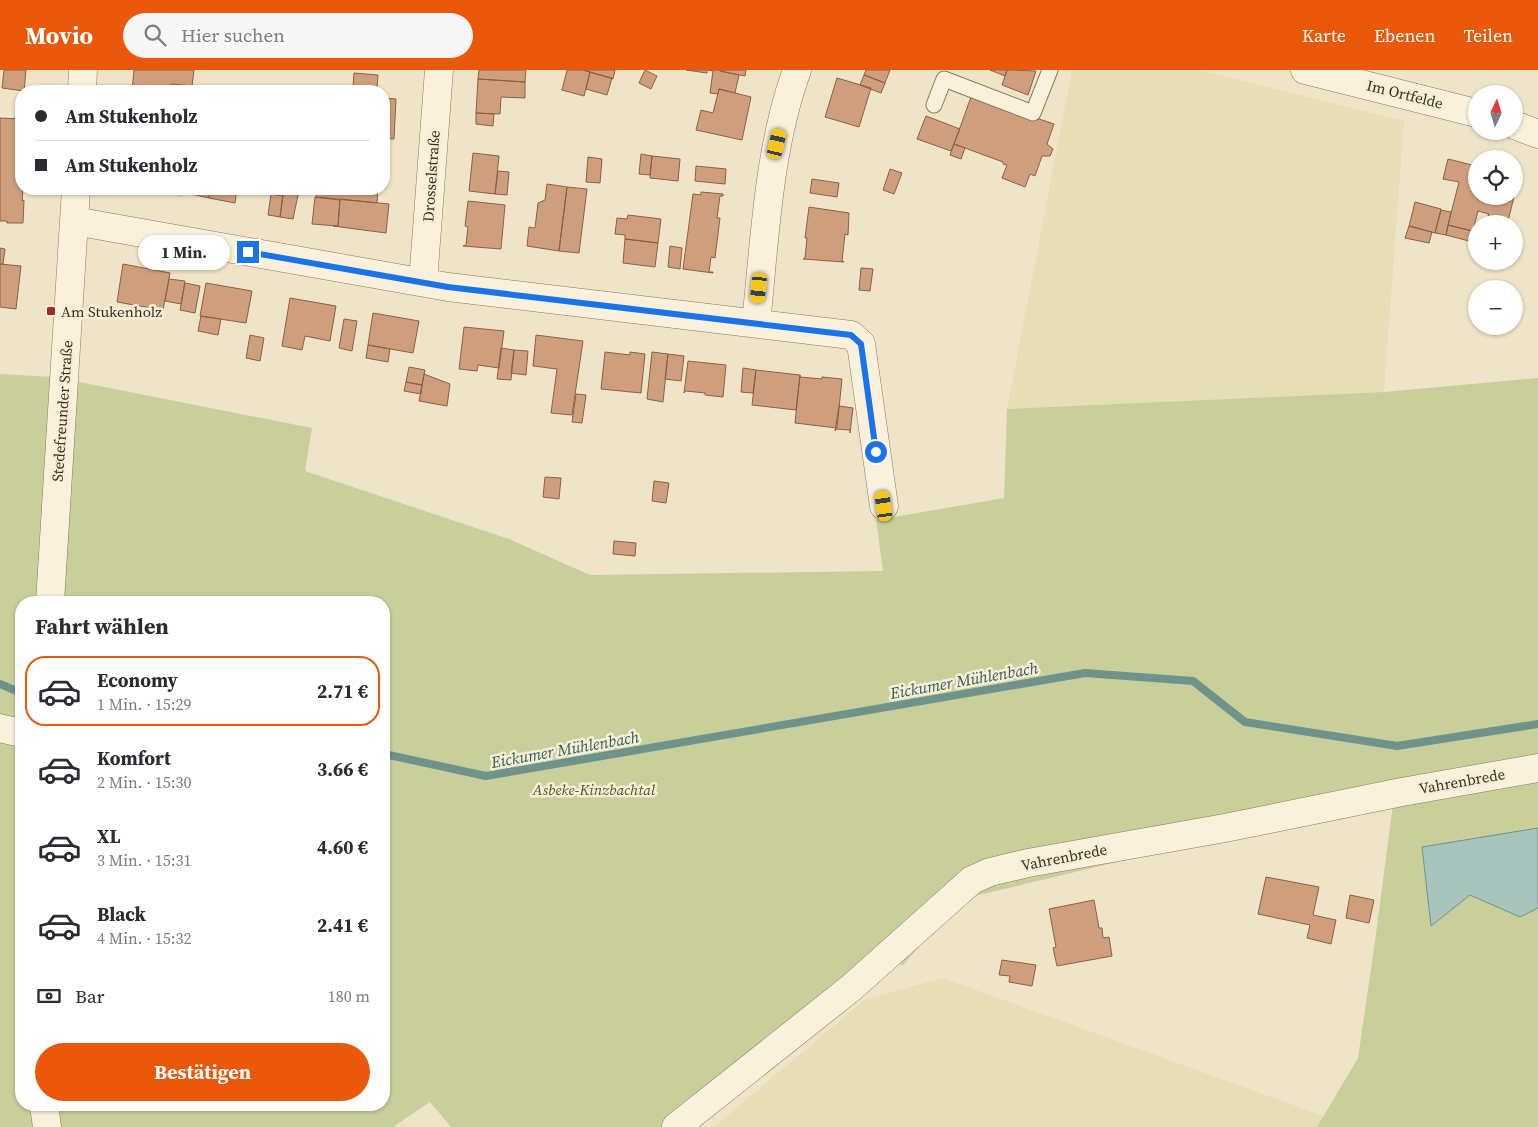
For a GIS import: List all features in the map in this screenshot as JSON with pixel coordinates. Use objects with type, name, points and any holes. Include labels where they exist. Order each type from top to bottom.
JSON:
[{"type":"street","points":[[82,85],[83,70]]},
{"type":"street","name":"Drosselstraße","points":[[423,282],[439,70]]},
{"type":"street","points":[[756,323],[768,200],[777,144],[787,96],[797,70]]},
{"type":"street","name":"Im Ortfelde","points":[[1304,70],[1468,111]]},
{"type":"street","points":[[1523,128],[1538,134]]},
{"type":"street","name":"Stedefreunder Straße","points":[[50,596],[76,195]]},
{"type":"street","points":[[74,221],[448,287],[851,335],[861,344],[884,506]]},
{"type":"street","points":[[0,728],[15,732]]},
{"type":"street","name":"Vahrenbrede","points":[[676,1127],[850,988],[972,880],[990,872],[1028,863],[1225,828],[1402,792],[1538,768]]},
{"type":"street","points":[[45,1111],[47,1127]]},
{"type":"lane","points":[[934,105],[944,79],[1034,113],[1050,70]]},
{"type":"shaded area","points":[[1072,70],[1200,70],[1404,121],[1384,392],[1007,409]]},
{"type":"shaded area","points":[[943,978],[1324,1116],[1317,1127],[714,1127],[864,1000]]},
{"type":"green space","name":"Asbeke-Kinzbachtal","points":[[0,374],[54,377],[312,428],[305,471],[509,539],[590,575],[883,571],[876,520],[1004,498],[1007,409],[1384,392],[1538,378],[1538,1127],[1317,1127],[1358,1058],[1393,804],[1208,840],[975,896],[948,914],[903,965],[880,961],[668,1127],[451,1127],[430,1102],[393,1127],[0,1127]]},
{"type":"water","points":[[1538,828],[1538,908],[1520,917],[1470,895],[1431,926],[1422,847]]},
{"type":"building","points":[[4,70],[26,70],[25,85],[15,85],[15,90],[2,88]]},
{"type":"building","points":[[134,70],[194,70],[192,85],[133,85]]},
{"type":"building","points":[[479,70],[526,70],[525,82],[478,79]]},
{"type":"building","points":[[567,70],[590,72],[584,96],[562,90]]},
{"type":"building","points":[[583,70],[615,70],[613,79]]},
{"type":"building","points":[[645,70],[657,76],[651,89],[639,83]]},
{"type":"building","points":[[686,70],[707,70],[707,73]]},
{"type":"building","points":[[708,70],[720,70],[739,75],[735,93],[719,89],[718,94],[710,93],[713,71]]},
{"type":"building","points":[[720,70],[746,70],[745,76]]},
{"type":"building","points":[[866,70],[890,70],[885,83],[864,75]]},
{"type":"building","points":[[990,70],[1007,70],[1005,76]]},
{"type":"building","points":[[1007,70],[1036,71],[1028,95],[1002,85]]},
{"type":"building","points":[[590,72],[612,78],[607,95],[586,89]]},
{"type":"building","points":[[354,73],[378,75],[377,85],[353,85]]},
{"type":"building","points":[[864,75],[885,83],[881,93],[860,85]]},
{"type":"building","points":[[837,78],[871,88],[859,127],[825,117]]},
{"type":"building","points":[[478,79],[525,82],[525,98],[501,97],[500,114],[476,113]]},
{"type":"building","points":[[719,89],[751,97],[742,140],[696,130],[701,110],[713,113]]},
{"type":"building","points":[[971,97],[1035,120],[1036,118],[1054,124],[1047,144],[1053,149],[1050,156],[1042,156],[1035,176],[1030,174],[1025,187],[1002,178],[1007,165],[1003,164],[1003,162],[954,144]]},
{"type":"building","points":[[390,98],[396,99],[394,139],[390,139]]},
{"type":"building","points":[[476,113],[494,114],[493,126],[476,124]]},
{"type":"building","points":[[926,116],[960,129],[951,151],[917,139]]},
{"type":"building","points":[[0,118],[15,119],[15,195],[22,195],[22,201],[24,200],[23,223],[0,221]]},
{"type":"building","points":[[954,144],[965,148],[961,159],[950,155]]},
{"type":"building","points":[[473,153],[499,156],[495,194],[469,191]]},
{"type":"building","points":[[641,154],[652,156],[650,175],[639,174]]},
{"type":"building","points":[[652,156],[680,159],[678,181],[650,178]]},
{"type":"building","points":[[588,157],[602,159],[600,183],[586,182]]},
{"type":"building","points":[[1448,159],[1468,164],[1468,205],[1512,205],[1510,215],[1488,215],[1478,211],[1477,215],[1468,215],[1468,230],[1448,225],[1459,182],[1443,179]]},
{"type":"building","points":[[696,166],[726,169],[725,184],[695,181]]},
{"type":"building","points":[[890,169],[902,173],[894,194],[883,190]]},
{"type":"building","points":[[498,171],[509,172],[507,195],[495,194]]},
{"type":"building","points":[[812,179],[839,183],[837,197],[810,193]]},
{"type":"building","points":[[547,184],[567,187],[559,251],[527,246],[529,227],[535,228],[538,203],[545,200]]},
{"type":"building","points":[[567,187],[587,189],[579,253],[559,251]]},
{"type":"building","points":[[701,192],[723,194],[723,196],[720,196],[717,218],[720,218],[715,258],[711,257],[709,272],[713,273],[683,269],[693,194],[701,195]]},
{"type":"building","points":[[196,195],[209,195],[209,198]]},
{"type":"building","points":[[209,195],[236,195],[235,203],[209,198]]},
{"type":"building","points":[[271,195],[283,196],[280,217],[268,215]]},
{"type":"building","points":[[283,195],[298,195],[293,219],[280,217]]},
{"type":"building","points":[[316,195],[378,195],[377,203],[316,197]]},
{"type":"building","points":[[315,197],[340,200],[338,226],[312,224]]},
{"type":"building","points":[[340,199],[389,204],[386,233],[333,226],[338,226]]},
{"type":"building","points":[[468,201],[505,205],[501,249],[463,246],[466,245],[468,227],[465,226]]},
{"type":"building","points":[[1415,202],[1441,209],[1435,233],[1409,226]]},
{"type":"building","points":[[809,207],[849,213],[848,235],[845,234],[842,261],[844,262],[803,259],[805,258],[807,238],[805,238]]},
{"type":"building","points":[[1441,210],[1451,212],[1446,235],[1435,233]]},
{"type":"building","points":[[628,215],[661,219],[658,243],[625,239],[625,235],[615,234],[617,218],[627,219]]},
{"type":"building","points":[[1448,225],[1468,230],[1468,241],[1446,235]]},
{"type":"building","points":[[1409,226],[1432,232],[1429,243],[1405,238]]},
{"type":"building","points":[[625,239],[658,243],[655,267],[623,263]]},
{"type":"building","points":[[670,246],[682,248],[680,269],[668,267]]},
{"type":"building","points":[[0,248],[5,249],[3,264],[0,264]]},
{"type":"building","points":[[0,264],[21,266],[16,309],[0,307]]},
{"type":"building","points":[[123,264],[170,273],[163,310],[117,302]]},
{"type":"building","points":[[861,268],[873,269],[870,291],[859,290]]},
{"type":"building","points":[[169,279],[185,281],[181,304],[165,301]]},
{"type":"building","points":[[185,283],[200,286],[195,313],[180,310]]},
{"type":"building","points":[[206,283],[252,291],[246,323],[200,316]]},
{"type":"building","points":[[290,298],[336,306],[330,341],[305,336],[302,350],[282,346]]},
{"type":"building","points":[[373,313],[419,321],[413,353],[368,345]]},
{"type":"building","points":[[201,316],[221,319],[218,335],[198,331]]},
{"type":"building","points":[[344,319],[357,321],[352,351],[339,348]]},
{"type":"building","points":[[464,327],[504,331],[499,368],[478,365],[477,371],[459,369]]},
{"type":"building","points":[[250,335],[264,338],[260,361],[246,358]]},
{"type":"building","points":[[536,335],[583,341],[572,415],[551,413],[557,369],[533,366]]},
{"type":"building","points":[[368,345],[390,349],[388,362],[366,358]]},
{"type":"building","points":[[501,348],[514,350],[511,380],[497,379]]},
{"type":"building","points":[[514,350],[528,351],[526,375],[511,373]]},
{"type":"building","points":[[605,352],[630,355],[630,352],[645,354],[641,393],[601,389]]},
{"type":"building","points":[[652,352],[668,354],[663,402],[647,399]]},
{"type":"building","points":[[668,354],[684,356],[681,381],[665,379]]},
{"type":"building","points":[[688,361],[726,365],[723,397],[686,391],[684,393]]},
{"type":"building","points":[[409,367],[425,370],[422,385],[406,382]]},
{"type":"building","points":[[743,368],[756,370],[753,393],[741,392]]},
{"type":"building","points":[[756,370],[800,375],[796,410],[752,405]]},
{"type":"building","points":[[424,374],[450,384],[447,406],[419,401]]},
{"type":"building","points":[[800,375],[800,377],[842,379],[837,428],[795,423]]},
{"type":"building","points":[[406,382],[422,385],[421,394],[404,391]]},
{"type":"building","points":[[576,394],[586,395],[582,423],[572,422]]},
{"type":"building","points":[[839,406],[853,408],[850,433],[850,430],[836,429],[835,431]]},
{"type":"building","points":[[545,477],[561,478],[559,499],[543,497]]},
{"type":"building","points":[[654,481],[669,483],[666,503],[652,501]]},
{"type":"building","points":[[614,541],[636,543],[635,556],[613,554]]},
{"type":"building","points":[[1266,877],[1319,887],[1313,915],[1336,920],[1331,944],[1307,938],[1310,925],[1258,914]]},
{"type":"building","points":[[1350,895],[1374,900],[1369,923],[1346,918]]},
{"type":"building","points":[[1094,900],[1099,928],[1102,928],[1103,938],[1109,937],[1112,956],[1057,966],[1053,948],[1056,947],[1049,909]]},
{"type":"building","points":[[1002,960],[1036,965],[1032,986],[1009,982],[1010,976],[999,975]]},
{"type":"waterway","name":"Eickumer Mühlenbach","points":[[390,755],[486,776],[1085,673],[1193,681],[1245,722],[1397,746],[1538,724]]},
{"type":"waterway","name":"Eickumer Mühlenbach","points":[[0,684],[14,690]]},
{"type":"place","name":"Am Stukenholz","points":[[51,311]]},
{"type":"route","points":[[248,252],[448,287],[851,335],[861,344],[876,452]]}]
